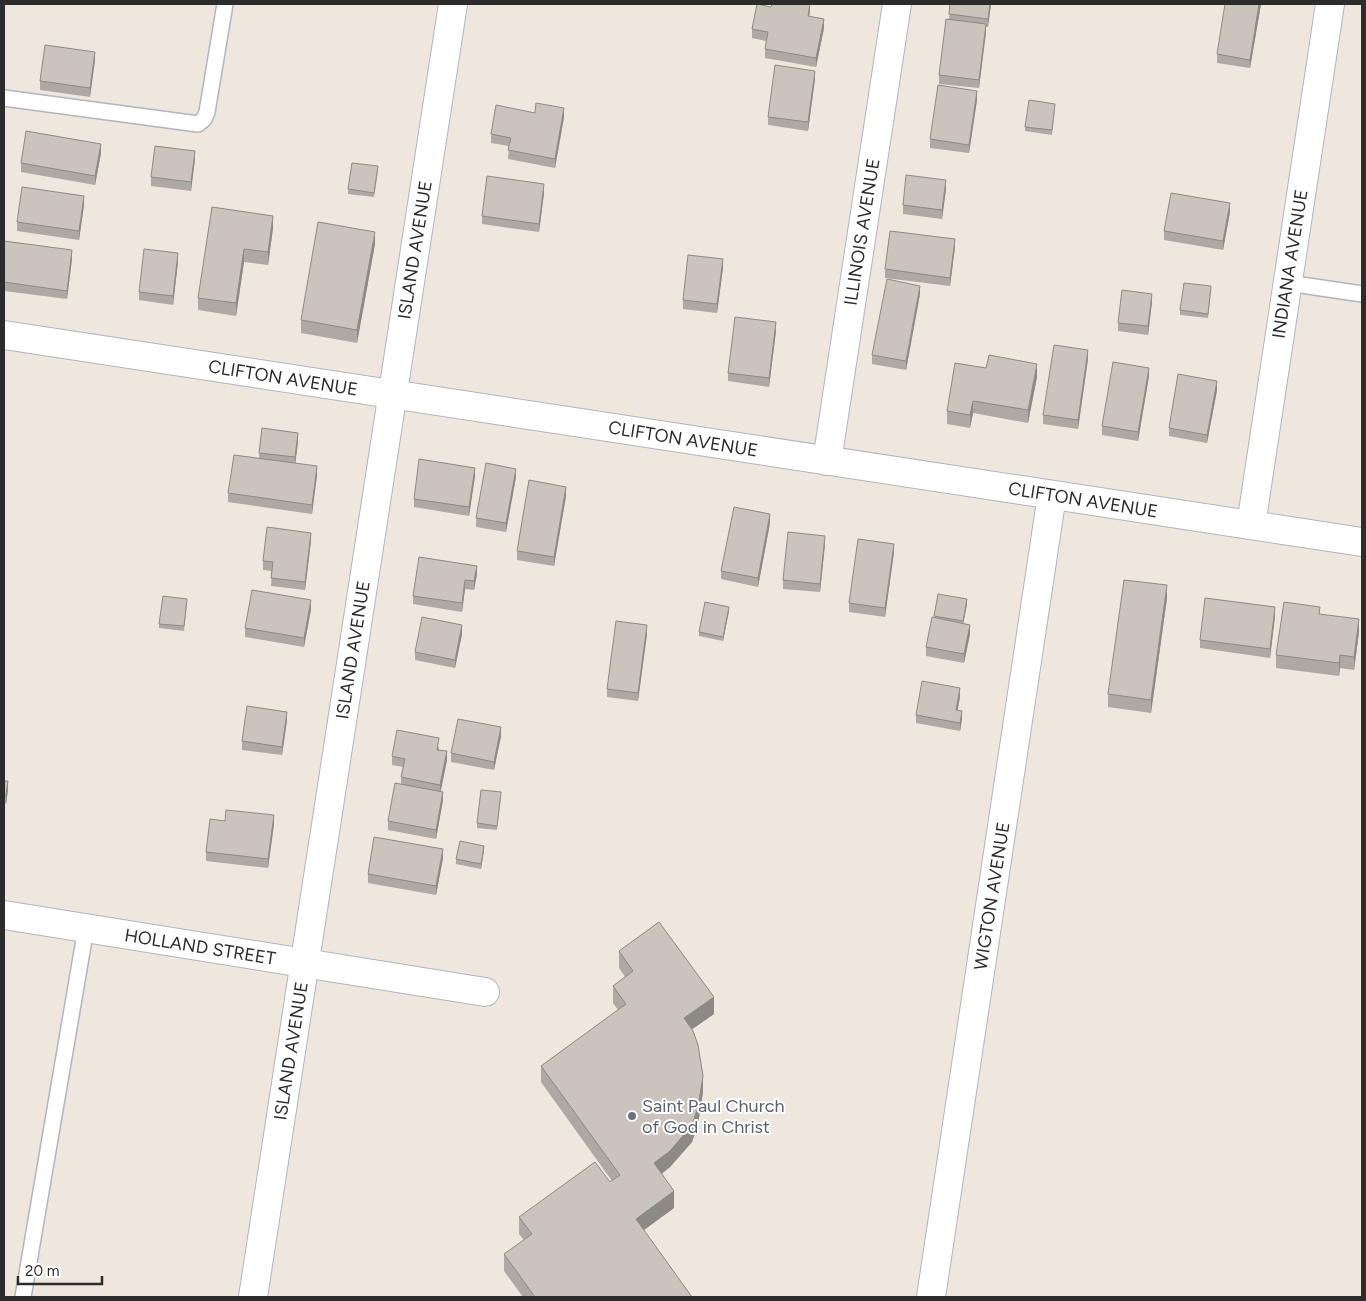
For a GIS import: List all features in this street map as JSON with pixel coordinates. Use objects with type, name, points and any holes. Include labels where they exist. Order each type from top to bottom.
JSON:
[{"type":"street","name":"ISLAND AVENUE","points":[[254,1297],[453,4]]},
{"type":"street","name":"ILLINOIS AVENUE","points":[[827,461],[897,4]]},
{"type":"street","name":"INDIANA AVENUE","points":[[1251,525],[1330,4]]},
{"type":"street","name":"CLIFTON AVENUE","points":[[4,335],[1362,542]]},
{"type":"street","name":"WIGTON AVENUE","points":[[931,1297],[1052,495]]},
{"type":"street","name":"HOLLAND STREET","points":[[4,915],[485,992]]},
{"type":"lane","points":[[4,98],[198,124],[204,119],[207,112],[225,4]]},
{"type":"lane","points":[[1288,283],[1362,294]]},
{"type":"lane","points":[[23,1297],[86,928]]},
{"type":"building","points":[[757,4],[771,7],[772,4],[810,4],[808,16],[824,19],[816,58],[765,49],[768,32],[752,29]]},
{"type":"building","points":[[950,4],[990,4],[988,19],[949,14]]},
{"type":"building","points":[[1225,4],[1259,4],[1250,60],[1217,54]]},
{"type":"building","points":[[946,19],[986,24],[979,80],[939,75]]},
{"type":"building","points":[[45,45],[95,52],[90,88],[40,81]]},
{"type":"building","points":[[775,65],[815,71],[808,122],[768,117]]},
{"type":"building","points":[[938,85],[977,91],[969,145],[930,139]]},
{"type":"building","points":[[1029,100],[1055,104],[1052,130],[1025,127]]},
{"type":"building","points":[[536,103],[564,108],[555,159],[508,150],[511,138],[491,134],[496,105],[535,113]]},
{"type":"building","points":[[26,131],[101,144],[95,176],[21,163]]},
{"type":"building","points":[[155,146],[195,151],[191,182],[151,177]]},
{"type":"building","points":[[352,163],[378,166],[374,193],[348,189]]},
{"type":"building","points":[[906,175],[946,180],[942,210],[903,205]]},
{"type":"building","points":[[487,176],[544,184],[539,224],[482,216]]},
{"type":"building","points":[[22,187],[84,196],[79,231],[17,222]]},
{"type":"building","points":[[1171,193],[1230,203],[1223,241],[1164,231]]},
{"type":"building","points":[[212,207],[273,216],[268,252],[244,249],[236,303],[198,298]]},
{"type":"building","points":[[318,222],[375,232],[357,330],[301,320]]},
{"type":"building","points":[[890,231],[955,239],[950,278],[885,269]]},
{"type":"building","points":[[4,241],[72,250],[67,291],[4,282]]},
{"type":"building","points":[[144,249],[178,253],[173,296],[139,292]]},
{"type":"building","points":[[688,255],[723,259],[717,304],[683,300]]},
{"type":"building","points":[[887,279],[920,286],[906,361],[872,355]]},
{"type":"building","points":[[1184,283],[1211,286],[1208,314],[1180,310]]},
{"type":"building","points":[[1122,290],[1152,294],[1148,326],[1118,323]]},
{"type":"building","points":[[735,317],[776,322],[769,378],[728,373]]},
{"type":"building","points":[[1054,345],[1088,350],[1078,420],[1043,415]]},
{"type":"building","points":[[989,355],[1037,364],[1028,410],[973,401],[970,415],[947,411],[955,363],[986,368]]},
{"type":"building","points":[[1113,362],[1149,368],[1138,432],[1102,426]]},
{"type":"building","points":[[1178,374],[1217,381],[1207,435],[1169,428]]},
{"type":"building","points":[[262,428],[298,433],[295,457],[259,453]]},
{"type":"building","points":[[234,455],[317,466],[312,505],[228,493]]},
{"type":"building","points":[[419,459],[475,468],[469,507],[414,499]]},
{"type":"building","points":[[486,463],[516,469],[506,523],[476,518]]},
{"type":"building","points":[[529,480],[566,487],[554,557],[517,551]]},
{"type":"building","points":[[734,507],[770,514],[758,578],[721,571]]},
{"type":"building","points":[[267,527],[311,533],[305,582],[271,578],[273,562],[263,561]]},
{"type":"building","points":[[788,532],[825,536],[820,584],[783,580]]},
{"type":"building","points":[[858,539],[894,544],[885,608],[849,603]]},
{"type":"building","points":[[419,557],[477,566],[474,581],[465,580],[462,603],[413,596]]},
{"type":"building","points":[[1124,580],[1167,585],[1151,700],[1108,694]]},
{"type":"building","points":[[252,590],[311,600],[304,638],[245,628]]},
{"type":"building","points":[[938,594],[967,599],[963,621],[934,616]]},
{"type":"building","points":[[163,596],[187,599],[184,626],[159,624]]},
{"type":"building","points":[[1205,598],[1275,607],[1270,649],[1200,640]]},
{"type":"building","points":[[705,602],[729,607],[723,637],[699,632]]},
{"type":"building","points":[[1284,602],[1320,607],[1319,614],[1359,619],[1354,657],[1340,655],[1339,663],[1276,655]]},
{"type":"building","points":[[422,617],[462,625],[455,660],[415,652]]},
{"type":"building","points":[[932,617],[970,625],[964,654],[926,647]]},
{"type":"building","points":[[616,621],[647,625],[638,693],[607,689]]},
{"type":"building","points":[[922,681],[960,688],[956,710],[962,711],[960,723],[916,715]]},
{"type":"building","points":[[247,706],[287,712],[282,747],[242,741]]},
{"type":"building","points":[[458,719],[501,727],[494,762],[451,753]]},
{"type":"building","points":[[397,730],[439,738],[437,750],[447,751],[440,785],[401,777],[405,759],[392,756]]},
{"type":"building","points":[[4,781],[8,781],[6,795],[4,795]]},
{"type":"building","points":[[395,783],[443,792],[436,830],[388,821]]},
{"type":"building","points":[[481,790],[501,792],[497,826],[477,823]]},
{"type":"building","points":[[226,810],[274,815],[268,859],[206,852],[210,819],[225,821]]},
{"type":"building","points":[[374,837],[443,849],[436,886],[368,874]]},
{"type":"building","points":[[460,841],[484,846],[481,864],[456,859]]},
{"type":"building","name":"Saint Paul Church of God in Christ","points":[[659,922],[714,997],[684,1018],[693,1031],[698,1045],[703,1076],[698,1107],[692,1125],[670,1151],[654,1163],[674,1191],[636,1219],[692,1297],[535,1297],[504,1254],[532,1234],[519,1217],[595,1162],[610,1182],[620,1175],[541,1066],[626,1004],[613,986],[633,971],[619,951]]},
{"type":"place","name":"Saint Paul Church of God in Christ","points":[[632,1116]]}]
